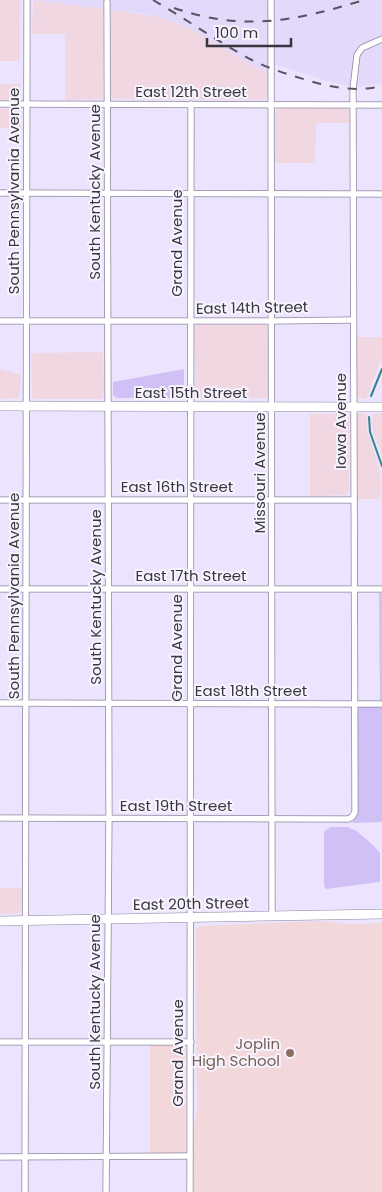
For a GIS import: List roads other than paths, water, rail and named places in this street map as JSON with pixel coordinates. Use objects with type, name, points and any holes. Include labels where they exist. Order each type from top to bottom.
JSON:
[{"type":"main road","name":"East 15th Street","points":[[0,406],[382,406]]},
{"type":"main road","name":"East 20th Street","points":[[0,921],[382,914]]},
{"type":"street","name":"South Pennsylvania Avenue","points":[[25,1192],[27,0]]},
{"type":"street","name":"Missouri Avenue","points":[[272,0],[272,916]]},
{"type":"street","name":"South Kentucky Avenue","points":[[106,1192],[109,818],[107,2]]},
{"type":"street","name":"Iowa Avenue","points":[[352,817],[355,812],[353,104],[357,55],[362,48],[382,39]]},
{"type":"street","name":"East 12th Street","points":[[0,104],[382,105]]},
{"type":"street","name":"Grand Avenue","points":[[190,104],[190,1192]]},
{"type":"street","points":[[0,193],[382,194]]},
{"type":"street","name":"East 14th Street","points":[[0,321],[354,320]]},
{"type":"street","name":"East 16th Street","points":[[0,500],[354,500]]},
{"type":"street","name":"East 17th Street","points":[[0,589],[382,589]]},
{"type":"street","name":"East 18th Street","points":[[0,703],[382,704]]},
{"type":"street","name":"East 19th Street","points":[[0,818],[348,819],[352,817]]},
{"type":"street","points":[[0,1042],[191,1042]]},
{"type":"street","points":[[0,1157],[190,1156]]},
{"type":"waterway","points":[[371,396],[382,369]]},
{"type":"waterway","points":[[369,417],[370,432],[382,466]]},
{"type":"railway","points":[[153,0],[239,53],[273,69],[328,86],[355,89],[382,86]]},
{"type":"railway","points":[[174,8],[224,20],[247,22],[292,18],[364,0]]},
{"type":"place","name":"Joplin High School","points":[[290,1053]]}]
